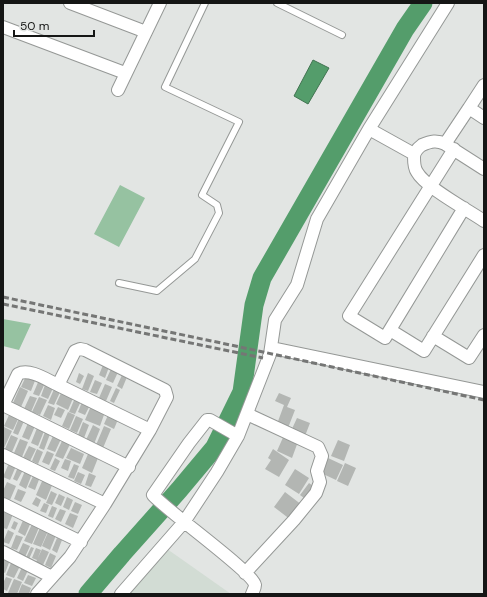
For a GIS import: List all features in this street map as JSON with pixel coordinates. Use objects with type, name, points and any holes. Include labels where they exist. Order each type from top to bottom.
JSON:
[{"type":"street","points":[[70,3],[146,32]]},
{"type":"street","points":[[118,90],[160,3]]},
{"type":"street","points":[[121,594],[217,472],[235,434],[247,414],[272,348],[275,320],[297,285],[317,219],[368,129],[448,3]]},
{"type":"street","points":[[3,27],[125,73]]},
{"type":"street","points":[[464,208],[385,338],[350,316],[430,186],[470,108],[484,85]]},
{"type":"street","points":[[470,108],[484,118]]},
{"type":"street","points":[[368,129],[414,154]]},
{"type":"street","points":[[484,169],[450,146],[438,140],[428,142],[419,147],[414,154],[414,164],[417,172],[430,186],[484,221]]},
{"type":"street","points":[[390,330],[424,351],[484,255]]},
{"type":"street","points":[[433,336],[469,358],[483,339]]},
{"type":"street","points":[[272,348],[484,392]]},
{"type":"street","points":[[37,594],[70,557],[81,542],[129,466],[167,397],[165,390],[85,350],[80,349],[75,351],[58,385]]},
{"type":"street","points":[[129,466],[3,405],[18,374],[30,373],[150,430]]},
{"type":"street","points":[[245,573],[294,520],[316,493],[320,482],[317,471],[322,456],[318,447],[247,414]]},
{"type":"street","points":[[235,434],[210,420],[206,421],[188,443],[153,495],[245,573],[254,583],[255,587],[252,594]]},
{"type":"street","points":[[3,455],[106,504]]},
{"type":"street","points":[[3,504],[81,542]]},
{"type":"street","points":[[3,552],[52,577]]},
{"type":"lane","points":[[120,282],[157,291],[196,259],[219,213],[217,205],[202,195],[239,122],[165,87],[205,3]]},
{"type":"lane","points":[[277,3],[342,35]]},
{"type":"shaded area","points":[[313,60],[329,68],[308,104],[294,96]]},
{"type":"shaded area","points":[[120,185],[145,198],[119,247],[94,234]]},
{"type":"shaded area","points":[[3,319],[31,324],[19,350],[3,346]]},
{"type":"shaded area","points":[[160,544],[231,594],[115,594]]},
{"type":"building","points":[[103,365],[109,367],[105,378],[99,375]]},
{"type":"building","points":[[111,369],[118,372],[113,383],[106,380]]},
{"type":"building","points":[[79,373],[84,376],[80,384],[76,382]]},
{"type":"building","points":[[88,373],[94,376],[88,391],[82,389]]},
{"type":"building","points":[[27,374],[36,378],[31,391],[21,387]]},
{"type":"building","points":[[122,375],[127,377],[122,389],[117,386]]},
{"type":"building","points":[[39,380],[45,383],[39,396],[33,394]]},
{"type":"building","points":[[95,380],[102,383],[97,394],[90,392]]},
{"type":"building","points":[[105,384],[112,387],[106,401],[99,398]]},
{"type":"building","points":[[45,385],[53,388],[48,399],[41,396]]},
{"type":"building","points":[[20,387],[28,391],[21,407],[13,403]]},
{"type":"building","points":[[55,387],[61,390],[54,405],[48,403]]},
{"type":"building","points":[[116,388],[120,390],[114,403],[110,401]]},
{"type":"building","points":[[62,391],[74,396],[68,410],[56,404]]},
{"type":"building","points":[[279,393],[291,398],[287,407],[295,410],[288,428],[277,424],[284,405],[275,401]]},
{"type":"building","points":[[30,396],[37,398],[31,412],[24,409]]},
{"type":"building","points":[[39,397],[47,400],[40,415],[32,412]]},
{"type":"building","points":[[75,398],[81,401],[75,414],[69,412]]},
{"type":"building","points":[[82,402],[90,405],[85,415],[78,412]]},
{"type":"building","points":[[48,405],[55,408],[51,420],[43,416]]},
{"type":"building","points":[[91,406],[105,412],[100,426],[85,420]]},
{"type":"building","points":[[58,407],[65,410],[61,418],[54,415]]},
{"type":"building","points":[[68,412],[75,415],[69,429],[62,426]]},
{"type":"building","points":[[109,413],[119,417],[114,429],[104,424]]},
{"type":"building","points":[[9,415],[18,419],[13,430],[4,426]]},
{"type":"building","points":[[76,416],[83,419],[77,433],[70,430]]},
{"type":"building","points":[[19,418],[24,421],[18,435],[13,433]]},
{"type":"building","points":[[297,418],[310,423],[305,436],[291,431]]},
{"type":"building","points":[[83,422],[89,425],[84,438],[78,435]]},
{"type":"building","points":[[28,423],[35,426],[29,440],[22,437]]},
{"type":"building","points":[[93,425],[100,429],[94,444],[86,440]]},
{"type":"building","points":[[104,426],[111,429],[103,448],[96,445]]},
{"type":"building","points":[[4,427],[12,431],[4,448],[3,447]]},
{"type":"building","points":[[37,428],[44,431],[38,446],[31,443]]},
{"type":"building","points":[[45,432],[50,434],[44,450],[39,448]]},
{"type":"building","points":[[285,433],[299,439],[292,458],[277,451]]},
{"type":"building","points":[[11,435],[18,438],[12,452],[5,449]]},
{"type":"building","points":[[53,436],[61,439],[55,452],[47,449]]},
{"type":"building","points":[[20,439],[28,442],[22,457],[14,453]]},
{"type":"building","points":[[338,440],[350,445],[344,461],[331,456]]},
{"type":"building","points":[[62,441],[70,444],[63,459],[55,456]]},
{"type":"building","points":[[29,446],[36,449],[30,461],[23,458]]},
{"type":"building","points":[[71,448],[84,454],[80,464],[66,458]]},
{"type":"building","points":[[37,449],[43,452],[38,464],[32,461]]},
{"type":"building","points":[[273,449],[289,460],[279,477],[265,469],[271,460],[268,458]]},
{"type":"building","points":[[47,451],[54,454],[49,465],[42,462]]},
{"type":"building","points":[[88,454],[98,458],[92,473],[82,468]]},
{"type":"building","points":[[55,458],[60,461],[55,471],[50,469]]},
{"type":"building","points":[[328,458],[343,465],[336,480],[321,473]]},
{"type":"building","points":[[65,459],[71,461],[68,471],[61,468]]},
{"type":"building","points":[[9,463],[16,466],[10,480],[3,477]]},
{"type":"building","points":[[345,463],[356,468],[348,486],[337,481]]},
{"type":"building","points":[[74,464],[79,466],[74,479],[68,477]]},
{"type":"building","points":[[18,467],[23,470],[17,481],[13,479]]},
{"type":"building","points":[[295,469],[309,478],[299,494],[285,485]]},
{"type":"building","points":[[25,471],[32,474],[26,489],[19,485]]},
{"type":"building","points":[[78,472],[85,475],[81,484],[74,481]]},
{"type":"building","points":[[89,473],[96,476],[91,487],[85,485]]},
{"type":"building","points":[[34,474],[40,477],[35,490],[28,487]]},
{"type":"building","points":[[43,479],[53,483],[46,500],[36,495]]},
{"type":"building","points":[[7,482],[16,486],[10,500],[3,497],[3,491]]},
{"type":"building","points":[[309,483],[317,489],[308,501],[300,495]]},
{"type":"building","points":[[18,489],[26,492],[21,502],[14,499]]},
{"type":"building","points":[[51,491],[57,494],[52,505],[46,503]]},
{"type":"building","points":[[285,492],[302,505],[291,520],[274,507]]},
{"type":"building","points":[[59,494],[65,497],[61,506],[55,503]]},
{"type":"building","points":[[36,497],[41,500],[38,507],[32,504]]},
{"type":"building","points":[[67,497],[73,500],[69,510],[63,507]]},
{"type":"building","points":[[75,502],[82,505],[78,514],[71,511]]},
{"type":"building","points":[[44,503],[49,505],[46,513],[40,511]]},
{"type":"building","points":[[52,506],[57,508],[53,518],[48,516]]},
{"type":"building","points":[[60,509],[66,511],[61,522],[55,519]]},
{"type":"building","points":[[5,510],[13,514],[7,529],[3,528],[3,516]]},
{"type":"building","points":[[70,513],[78,516],[73,528],[65,524]]},
{"type":"building","points":[[24,518],[31,522],[25,536],[18,532]]},
{"type":"building","points":[[14,521],[18,523],[15,530],[11,528]]},
{"type":"building","points":[[33,522],[40,525],[32,544],[24,541]]},
{"type":"building","points":[[40,528],[48,531],[41,547],[33,544]]},
{"type":"building","points":[[8,530],[14,533],[9,544],[3,542]]},
{"type":"building","points":[[49,530],[57,533],[50,550],[42,546]]},
{"type":"building","points":[[16,535],[23,537],[17,550],[11,548]]},
{"type":"building","points":[[57,538],[62,540],[57,553],[52,550]]},
{"type":"building","points":[[23,543],[30,546],[25,557],[18,554]]},
{"type":"building","points":[[31,547],[34,548],[29,559],[26,558]]},
{"type":"building","points":[[36,548],[41,550],[37,560],[32,558]]},
{"type":"building","points":[[42,549],[49,552],[43,565],[36,562]]},
{"type":"building","points":[[50,553],[56,556],[51,568],[45,565]]},
{"type":"building","points":[[3,557],[10,560],[5,573],[3,572]]},
{"type":"building","points":[[11,563],[20,566],[14,578],[6,575]]},
{"type":"building","points":[[23,565],[29,568],[23,581],[17,578]]},
{"type":"building","points":[[28,575],[36,578],[32,586],[24,583]]},
{"type":"building","points":[[6,577],[12,579],[7,591],[3,589],[3,583]]},
{"type":"building","points":[[14,579],[22,582],[17,594],[10,594],[8,593]]},
{"type":"building","points":[[22,584],[31,588],[29,594],[18,594]]},
{"type":"waterway","points":[[88,594],[215,447],[242,392],[254,305],[262,278],[405,29],[423,3]]},
{"type":"railway","points":[[3,297],[484,400]]},
{"type":"railway","points":[[3,304],[263,358]]}]
